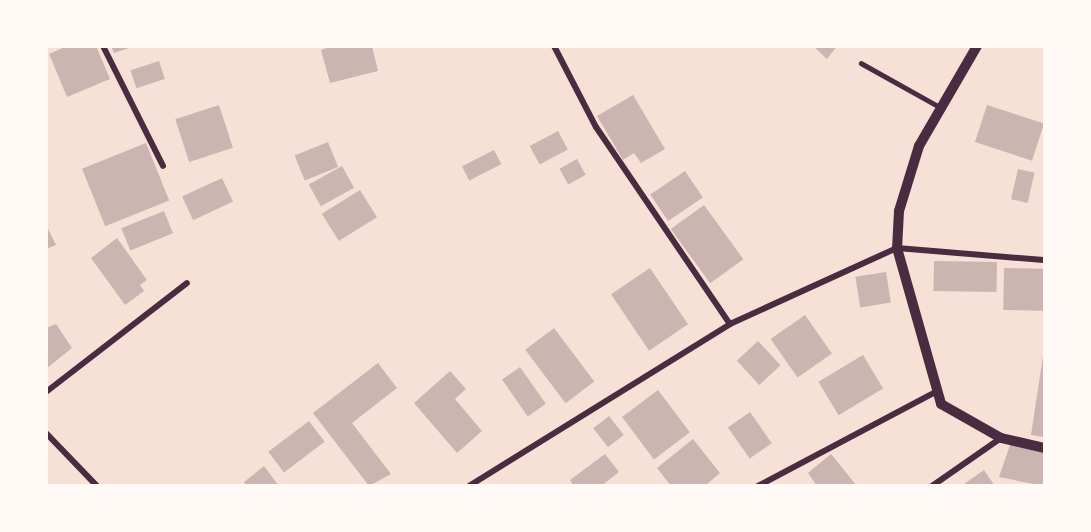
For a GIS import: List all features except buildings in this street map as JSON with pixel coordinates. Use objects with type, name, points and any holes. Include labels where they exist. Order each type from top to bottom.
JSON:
[{"type":"street","points":[[103,46],[163,166]]},
{"type":"street","points":[[554,46],[596,127],[730,324]]},
{"type":"street","points":[[977,46],[938,106],[907,184],[897,248],[934,393],[954,415],[1001,438],[1044,448]]},
{"type":"street","points":[[469,486],[730,324],[897,248],[1044,260]]},
{"type":"street","points":[[46,392],[187,283]]},
{"type":"street","points":[[758,486],[934,393]]},
{"type":"street","points":[[46,433],[97,486]]},
{"type":"street","points":[[932,486],[1001,438]]},
{"type":"lane","points":[[861,63],[938,106]]}]
